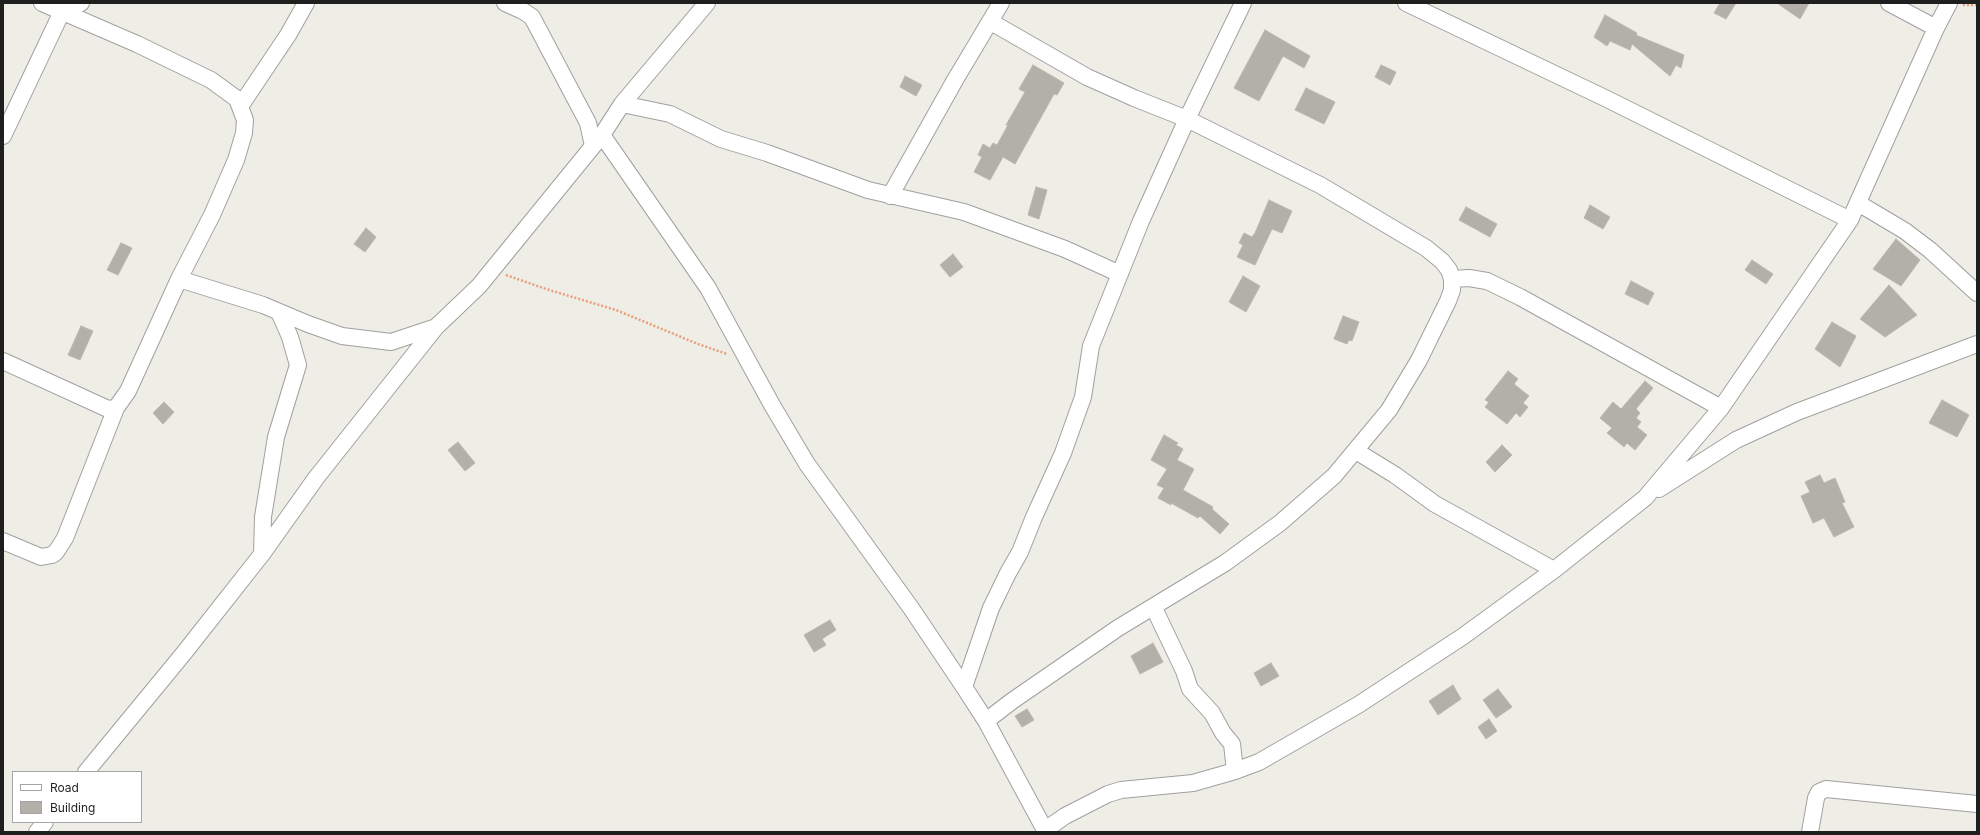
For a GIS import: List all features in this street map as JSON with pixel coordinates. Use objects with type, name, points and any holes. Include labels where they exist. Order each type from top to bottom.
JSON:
[{"type":"street","points":[[3,541],[41,557],[52,555],[56,552],[65,538],[116,408],[128,391],[179,279],[212,215],[236,160],[244,133],[245,120],[241,105],[228,91],[183,65],[64,7],[42,3]]},
{"type":"street","points":[[64,7],[81,3]]},
{"type":"street","points":[[241,105],[288,35],[306,3]]},
{"type":"street","points":[[505,3],[532,17],[597,140],[708,288],[772,405],[807,464],[911,608],[964,687],[986,721],[1045,831],[1064,816],[1108,794],[1121,790],[1193,783],[1236,771],[1259,762],[1358,705],[1462,637],[1554,570],[1645,498],[1736,440],[1797,412],[1977,344]]},
{"type":"street","points":[[87,771],[184,653],[262,554],[316,478],[436,327],[479,286],[597,140],[622,104],[707,3]]},
{"type":"street","points":[[890,196],[955,80],[1001,3]]},
{"type":"street","points":[[964,687],[991,608],[1020,552],[1063,453],[1083,397],[1092,346],[1141,221],[1187,118],[1243,3]]},
{"type":"street","points":[[1406,3],[1427,8],[1850,220]]},
{"type":"street","points":[[1889,3],[1936,28]]},
{"type":"street","points":[[1645,498],[1721,408],[1850,220],[1936,28],[1949,3]]},
{"type":"street","points":[[3,136],[64,7]]},
{"type":"street","points":[[986,721],[1012,701],[1118,628],[1154,608],[1225,563],[1280,524],[1334,476],[1389,410],[1419,360],[1452,290],[1452,280],[1449,270],[1442,261],[1420,245],[1320,185],[1187,118],[1104,85],[991,22]]},
{"type":"street","points":[[622,104],[670,114],[721,139],[767,153],[845,182],[890,196],[964,212],[1065,249],[1120,274]]},
{"type":"street","points":[[1858,203],[1905,231],[1930,250],[1977,293]]},
{"type":"street","points":[[1452,280],[1469,278],[1487,280],[1721,408]]},
{"type":"street","points":[[179,279],[263,305],[308,324],[342,336],[391,342],[436,327]]},
{"type":"street","points":[[262,554],[263,516],[276,437],[298,365],[290,337],[279,312]]},
{"type":"street","points":[[3,361],[108,409],[116,408]]},
{"type":"street","points":[[1356,451],[1395,475],[1435,504],[1554,570]]},
{"type":"street","points":[[1154,608],[1184,671],[1190,689],[1212,713],[1223,733],[1232,744],[1236,771]]},
{"type":"street","points":[[1810,832],[1816,798],[1819,792],[1826,789],[1977,804]]},
{"type":"street","points":[[37,832],[44,823]]},
{"type":"path","points":[[492,270],[546,289],[616,310],[698,344],[749,362]]},
{"type":"building","points":[[1720,3],[1736,3],[1726,19],[1714,13]]},
{"type":"building","points":[[1777,3],[1809,3],[1800,19]]},
{"type":"building","points":[[1605,15],[1637,33],[1636,35],[1684,55],[1681,68],[1676,65],[1670,76],[1632,44],[1630,50],[1610,41],[1607,46],[1594,37]]},
{"type":"building","points":[[1265,30],[1310,56],[1304,68],[1283,56],[1259,101],[1234,88]]},
{"type":"building","points":[[1033,65],[1064,83],[1057,95],[1054,94],[1015,164],[1003,157],[990,180],[974,172],[982,157],[978,155],[983,144],[990,148],[993,143],[997,145],[1008,125],[1006,125],[1025,92],[1019,89]]},
{"type":"building","points":[[1381,65],[1396,72],[1390,85],[1375,77]]},
{"type":"building","points":[[905,76],[922,85],[916,96],[900,87]]},
{"type":"building","points":[[1306,88],[1335,102],[1324,124],[1295,110]]},
{"type":"building","points":[[1036,187],[1047,190],[1039,219],[1028,215]]},
{"type":"building","points":[[1269,200],[1292,211],[1282,233],[1272,229],[1255,265],[1237,257],[1243,245],[1239,243],[1244,233],[1252,237],[1255,233]]},
{"type":"building","points":[[1590,205],[1610,217],[1603,229],[1584,218]]},
{"type":"building","points":[[1466,207],[1497,224],[1490,237],[1459,220]]},
{"type":"building","points":[[366,228],[376,237],[365,252],[354,244]]},
{"type":"building","points":[[1896,239],[1920,260],[1901,286],[1873,269]]},
{"type":"building","points":[[121,243],[132,248],[118,275],[107,270]]},
{"type":"building","points":[[953,254],[963,267],[950,277],[940,265]]},
{"type":"building","points":[[1752,260],[1773,274],[1766,284],[1745,270]]},
{"type":"building","points":[[1243,276],[1260,286],[1246,312],[1229,302]]},
{"type":"building","points":[[1631,281],[1654,293],[1648,305],[1625,294]]},
{"type":"building","points":[[1889,285],[1917,315],[1885,337],[1860,319]]},
{"type":"building","points":[[1343,316],[1359,322],[1352,341],[1349,340],[1347,344],[1334,339]]},
{"type":"building","points":[[1832,322],[1856,336],[1840,367],[1815,349]]},
{"type":"building","points":[[81,326],[93,331],[80,360],[68,355]]},
{"type":"building","points":[[1508,371],[1518,379],[1514,384],[1529,396],[1523,403],[1528,407],[1520,417],[1516,413],[1507,424],[1485,407],[1489,402],[1485,400]]},
{"type":"building","points":[[1645,381],[1653,388],[1636,409],[1640,413],[1636,418],[1641,422],[1637,427],[1647,435],[1635,450],[1627,443],[1624,447],[1607,433],[1612,428],[1600,418],[1613,402],[1621,409]]},
{"type":"building","points":[[1942,400],[1969,415],[1957,437],[1929,423]]},
{"type":"building","points":[[164,402],[174,412],[163,424],[153,413]]},
{"type":"building","points":[[1164,435],[1178,443],[1176,445],[1183,449],[1177,460],[1194,469],[1183,490],[1213,507],[1212,509],[1229,524],[1220,534],[1200,516],[1198,518],[1171,503],[1171,505],[1158,498],[1164,488],[1157,485],[1167,469],[1151,460]]},
{"type":"building","points":[[458,442],[475,463],[465,471],[448,450]]},
{"type":"building","points":[[1502,445],[1512,455],[1495,472],[1486,462]]},
{"type":"building","points":[[1820,475],[1824,483],[1835,478],[1845,502],[1842,503],[1854,527],[1834,537],[1824,518],[1813,523],[1801,496],[1810,492],[1805,482]]},
{"type":"building","points":[[830,620],[836,630],[822,639],[826,645],[814,652],[804,635]]},
{"type":"building","points":[[1153,643],[1163,662],[1140,674],[1131,656]]},
{"type":"building","points":[[1271,663],[1279,676],[1261,686],[1254,673]]},
{"type":"building","points":[[1453,685],[1461,699],[1438,715],[1429,701]]},
{"type":"building","points":[[1498,689],[1512,707],[1496,718],[1483,700]]},
{"type":"building","points":[[1027,709],[1034,720],[1022,727],[1015,716]]},
{"type":"building","points":[[1489,719],[1497,731],[1486,739],[1478,727]]}]
